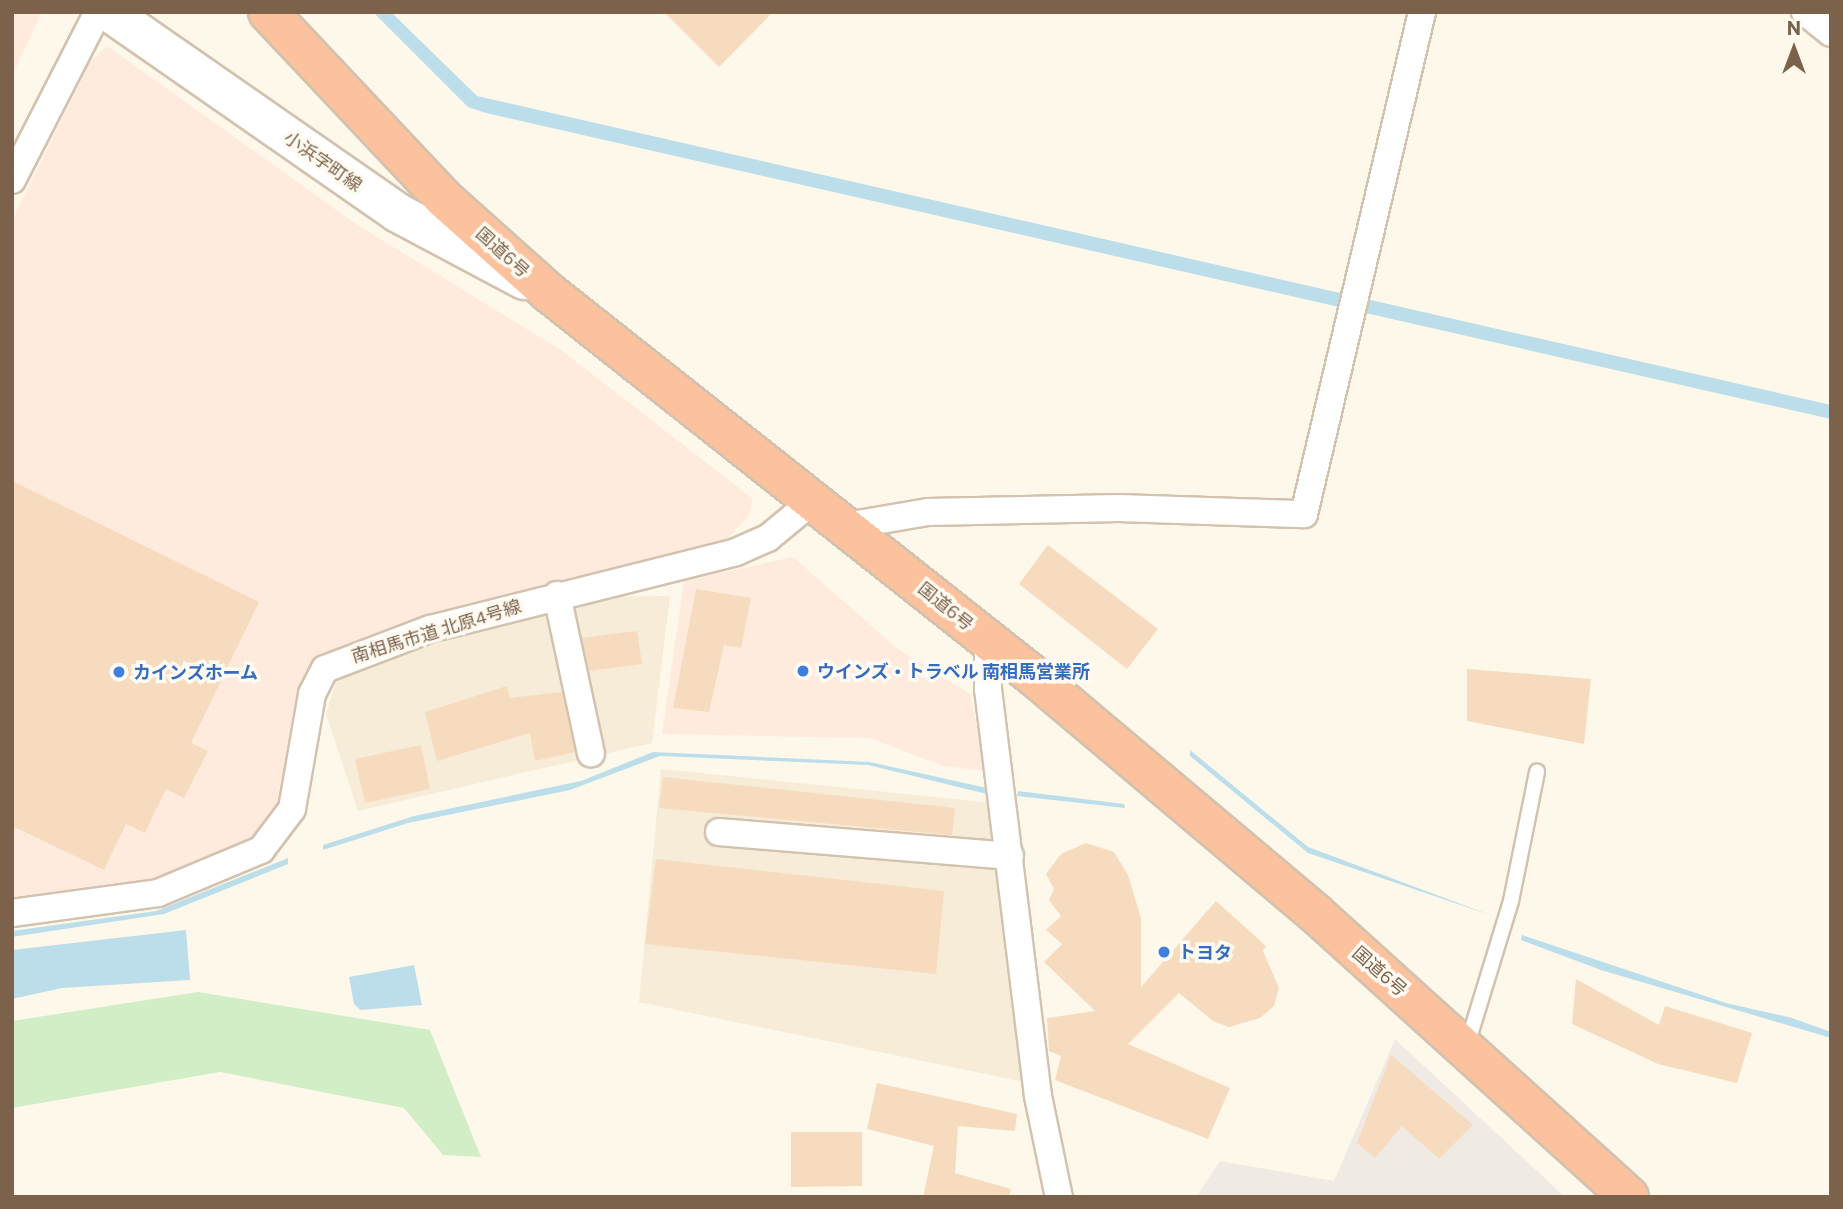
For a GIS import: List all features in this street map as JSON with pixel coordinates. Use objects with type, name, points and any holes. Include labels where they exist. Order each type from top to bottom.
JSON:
[{"type":"highway","name":"国道6号","points":[[268,12],[443,198],[548,292],[815,499],[988,640],[1467,1047],[1629,1197]]},
{"type":"main road","name":"小浜字町線","points":[[108,12],[398,213],[548,292]]},
{"type":"street","points":[[12,180],[98,12]]},
{"type":"street","points":[[846,526],[928,512],[1119,508],[1304,514],[1422,12]]},
{"type":"street","points":[[1805,12],[1831,33]]},
{"type":"street","name":"南相馬市道 北原4号線","points":[[12,913],[158,893],[261,850],[292,809],[312,694],[325,669],[430,629],[557,594],[736,552],[768,538],[815,499]]},
{"type":"street","points":[[557,594],[591,753]]},
{"type":"street","points":[[988,640],[1038,1096],[1059,1197]]},
{"type":"street","points":[[719,832],[1010,856]]},
{"type":"lane","points":[[1467,1047],[1511,901],[1538,772]]},
{"type":"shaded area","points":[[12,12],[41,14],[12,76]]},
{"type":"shaded area","points":[[107,46],[356,224],[561,350],[753,499],[749,516],[726,540],[325,656],[308,673],[280,812],[263,837],[181,877],[12,905],[12,221],[90,62]]},
{"type":"shaded area","name":"ウインズ・トラベル 南相馬営業所","points":[[793,557],[898,649],[970,694],[986,771],[943,766],[870,738],[662,734],[684,581]]},
{"type":"shaded area","points":[[670,596],[652,743],[358,811],[326,714],[339,673],[595,597]]},
{"type":"shaded area","points":[[661,769],[993,803],[1024,1082],[639,1002]]},
{"type":"shaded area","points":[[1395,1039],[1565,1197],[1196,1197],[1220,1161],[1334,1181]]},
{"type":"green space","points":[[198,992],[430,1030],[481,1157],[443,1155],[404,1108],[220,1072],[12,1108],[12,1021]]},
{"type":"water","points":[[373,12],[391,12],[477,96],[1831,405],[1831,419],[486,113],[468,107]]},
{"type":"water","points":[[1190,750],[1308,847],[1493,916],[1308,853],[1190,756]]},
{"type":"water","points":[[653,752],[870,762],[987,788],[987,794],[868,765],[660,756],[570,790],[408,823],[323,850],[323,845],[414,816],[581,781]]},
{"type":"water","points":[[1018,791],[1124,804],[1125,808],[1017,796]]},
{"type":"water","points":[[288,858],[288,864],[164,914],[12,937],[12,931],[156,911]]},
{"type":"water","points":[[186,930],[190,980],[62,988],[12,999],[12,950]]},
{"type":"water","points":[[1522,935],[1726,1003],[1792,1018],[1831,1032],[1831,1038],[1601,970],[1521,940]]},
{"type":"water","points":[[414,965],[422,1005],[360,1010],[354,1004],[349,977]]},
{"type":"building","points":[[664,12],[773,12],[719,67]]},
{"type":"building","name":"カインズホーム","points":[[12,481],[259,602],[191,743],[208,751],[184,798],[166,789],[145,833],[126,824],[104,870],[12,826]]},
{"type":"building","points":[[1048,545],[1158,629],[1127,669],[1019,584]]},
{"type":"building","points":[[696,589],[751,598],[741,648],[724,645],[709,712],[673,708]]},
{"type":"building","points":[[637,631],[642,664],[589,671],[582,638]]},
{"type":"building","points":[[1467,669],[1591,679],[1584,744],[1467,721]]},
{"type":"building","points":[[507,686],[510,698],[562,692],[575,752],[535,761],[530,733],[437,761],[425,712]]},
{"type":"building","points":[[421,745],[430,789],[365,803],[355,759]]},
{"type":"building","points":[[663,777],[955,808],[952,835],[659,808]]},
{"type":"building","points":[[1086,843],[1114,852],[1128,875],[1141,918],[1141,987],[1216,901],[1266,946],[1263,951],[1279,988],[1274,1006],[1260,1018],[1229,1027],[1213,1021],[1179,993],[1128,1044],[1230,1088],[1208,1139],[1055,1080],[1061,1056],[1049,1051],[1047,1018],[1095,1011],[1044,962],[1062,944],[1046,930],[1061,916],[1049,900],[1054,889],[1046,874],[1061,854]]},
{"type":"building","points":[[656,859],[944,891],[936,974],[645,944]]},
{"type":"building","points":[[1576,979],[1659,1025],[1665,1006],[1752,1033],[1737,1083],[1658,1064],[1572,1024]]},
{"type":"building","points":[[1391,1055],[1473,1125],[1439,1159],[1402,1126],[1375,1158],[1357,1143]]},
{"type":"building","points":[[877,1083],[1017,1114],[1015,1131],[958,1126],[955,1173],[1011,1189],[1009,1197],[923,1197],[934,1146],[867,1129]]},
{"type":"building","points":[[791,1132],[862,1132],[862,1186],[791,1187]]},
{"type":"place","name":"ウインズ・トラベル 南相馬営業所","points":[[803,671]]},
{"type":"place","name":"カインズホーム","points":[[119,672]]},
{"type":"place","name":"トヨタ","points":[[1164,952]]}]
